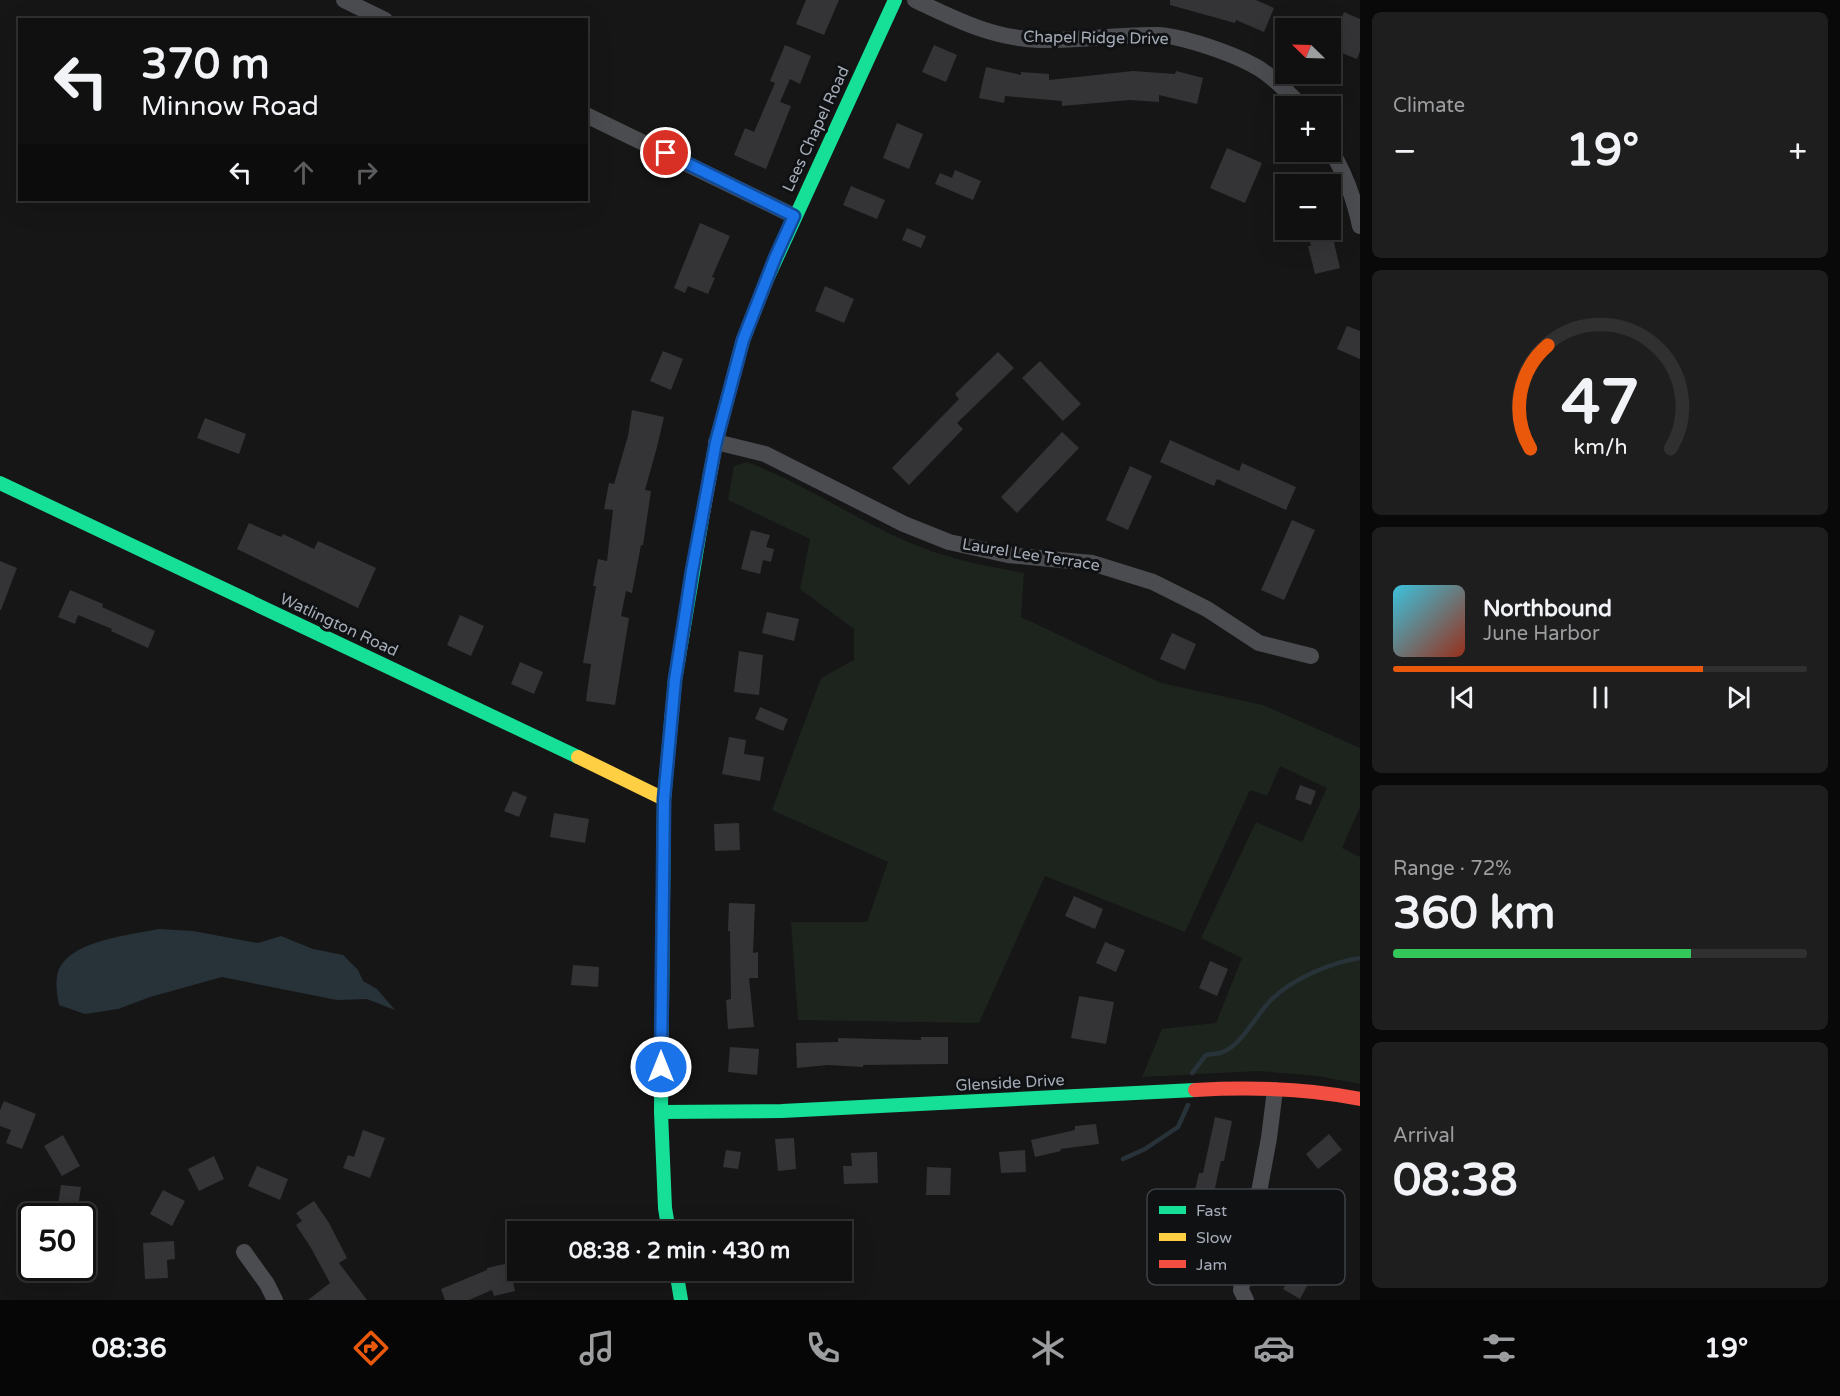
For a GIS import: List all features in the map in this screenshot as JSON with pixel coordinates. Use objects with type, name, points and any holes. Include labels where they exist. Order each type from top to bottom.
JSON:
[{"type":"street","points":[[344,0],[381,18]]},
{"type":"street","name":"Lees Chapel Road","points":[[667,1221],[661,1112],[664,799],[675,680],[716,442],[743,340],[775,258],[895,0]]},
{"type":"street","name":"Chapel Ridge Drive","points":[[915,0],[971,27],[996,34],[1038,40],[1160,35],[1204,45],[1254,65],[1292,96]]},
{"type":"street","points":[[588,117],[794,216]]},
{"type":"street","points":[[1338,162],[1358,206],[1360,226]]},
{"type":"street","name":"Laurel Lee Terrace","points":[[716,442],[765,454],[904,524],[949,542],[1008,555],[1092,563],[1153,582],[1207,609],[1259,643],[1311,656]]},
{"type":"street","name":"Watlington Road","points":[[0,483],[527,731],[664,799]]},
{"type":"street","name":"Glenside Drive","points":[[661,1112],[782,1111],[1228,1088],[1335,1094],[1360,1100]]},
{"type":"street","points":[[1260,1189],[1275,1089]]},
{"type":"street","points":[[243,1252],[267,1284],[275,1300]]},
{"type":"street","points":[[678,1281],[681,1300]]},
{"type":"street","points":[[1242,1285],[1241,1290],[1246,1300]]},
{"type":"shaded area","points":[[747,462],[768,470],[888,533],[922,548],[965,561],[1024,573],[1021,617],[1161,683],[1263,705],[1360,748],[1360,807],[1342,848],[1360,857],[1360,1084],[1318,1076],[1259,1071],[1142,1077],[1162,1029],[1216,1023],[1242,958],[1201,938],[1256,822],[1302,842],[1327,788],[1280,766],[1267,796],[1250,790],[1185,932],[1045,876],[979,1023],[798,1020],[791,922],[867,922],[888,862],[772,810],[821,678],[854,660],[854,629],[800,589],[810,539],[728,500],[734,466]]},
{"type":"shaded area","points":[[159,929],[193,931],[258,943],[281,936],[313,949],[343,955],[358,970],[363,981],[377,989],[395,1010],[367,999],[337,1000],[222,977],[150,997],[118,1009],[85,1014],[59,1005],[56,984],[58,972],[64,961],[74,953],[102,941]]},
{"type":"building","points":[[806,0],[839,0],[824,35],[796,24]]},
{"type":"building","points":[[1170,0],[1256,0],[1274,8],[1264,32],[1236,20],[1235,23],[1170,5]]},
{"type":"building","points":[[1344,12],[1360,19],[1360,51],[1357,59],[1341,53],[1343,44],[1341,43],[1341,19]]},
{"type":"building","points":[[785,45],[811,56],[800,84],[790,79],[780,102],[791,106],[766,169],[734,155],[745,128],[754,132],[775,83],[770,81]]},
{"type":"building","points":[[934,45],[957,55],[946,82],[922,72]]},
{"type":"building","points":[[986,67],[1021,75],[1021,72],[1049,74],[1049,80],[1133,71],[1175,74],[1176,71],[1203,78],[1197,104],[1159,95],[1159,102],[1130,100],[1062,106],[1062,101],[1005,96],[1004,103],[979,98]]},
{"type":"building","points":[[897,123],[923,134],[909,169],[883,158]]},
{"type":"building","points":[[1227,148],[1262,163],[1245,203],[1210,188]]},
{"type":"building","points":[[955,170],[981,181],[973,200],[935,184],[940,173],[952,178]]},
{"type":"building","points":[[851,186],[885,200],[877,219],[843,205]]},
{"type":"building","points":[[700,223],[730,236],[712,277],[715,278],[708,294],[688,286],[685,293],[674,288]]},
{"type":"building","points":[[907,228],[926,236],[921,248],[902,240]]},
{"type":"building","points":[[1310,240],[1333,240],[1340,268],[1315,274],[1308,246],[1311,246]]},
{"type":"building","points":[[825,286],[854,299],[844,323],[815,311]]},
{"type":"building","points":[[1347,326],[1360,331],[1360,359],[1337,349]]},
{"type":"building","points":[[663,351],[683,359],[671,390],[650,381]]},
{"type":"building","points":[[998,352],[1014,368],[957,423],[963,429],[909,485],[892,468],[959,399],[955,394]]},
{"type":"building","points":[[1040,361],[1081,404],[1063,421],[1022,378]]},
{"type":"building","points":[[632,410],[664,417],[645,490],[651,491],[643,545],[641,545],[632,593],[626,591],[621,616],[629,618],[615,705],[586,701],[591,664],[583,663],[596,586],[593,586],[598,559],[607,561],[613,510],[604,509],[609,483],[614,484],[628,436]]},
{"type":"building","points":[[205,418],[246,434],[239,454],[197,438]]},
{"type":"building","points":[[1062,432],[1079,448],[1017,513],[1001,497]]},
{"type":"building","points":[[1170,440],[1239,471],[1242,463],[1296,487],[1286,510],[1217,479],[1214,486],[1160,462]]},
{"type":"building","points":[[1130,466],[1152,476],[1128,530],[1106,520]]},
{"type":"building","points":[[1292,520],[1315,530],[1284,600],[1261,590]]},
{"type":"building","points":[[249,523],[281,537],[283,534],[314,549],[318,541],[376,568],[358,608],[237,549]]},
{"type":"building","points":[[751,530],[770,535],[766,547],[774,549],[771,562],[763,560],[760,574],[741,569]]},
{"type":"building","points":[[0,561],[17,568],[1,610],[0,610]]},
{"type":"building","points":[[70,590],[155,631],[148,648],[111,631],[112,629],[78,615],[75,624],[58,617]]},
{"type":"building","points":[[767,612],[799,619],[794,641],[762,633]]},
{"type":"building","points":[[460,615],[484,626],[471,656],[447,645]]},
{"type":"building","points":[[1172,633],[1196,644],[1185,670],[1160,659]]},
{"type":"building","points":[[739,651],[763,655],[759,695],[734,692]]},
{"type":"building","points":[[520,662],[543,672],[534,694],[511,684]]},
{"type":"building","points":[[760,707],[788,719],[783,731],[755,719]]},
{"type":"building","points":[[729,737],[746,740],[744,754],[764,757],[760,781],[722,774]]},
{"type":"building","points":[[1300,785],[1316,791],[1311,805],[1295,799]]},
{"type":"building","points":[[513,791],[527,797],[519,817],[504,811]]},
{"type":"building","points":[[554,813],[589,819],[585,843],[550,837]]},
{"type":"building","points":[[739,823],[740,850],[715,851],[714,824]]},
{"type":"building","points":[[1074,896],[1103,909],[1095,929],[1065,916]]},
{"type":"building","points":[[729,903],[755,904],[753,953],[758,952],[758,978],[749,978],[754,1027],[728,1029],[726,1000],[731,999]]},
{"type":"building","points":[[1105,942],[1125,950],[1116,972],[1096,963]]},
{"type":"building","points":[[1210,961],[1228,969],[1217,996],[1199,988]]},
{"type":"building","points":[[573,965],[599,967],[598,987],[571,985]]},
{"type":"building","points":[[1079,996],[1114,1002],[1106,1044],[1071,1038]]},
{"type":"building","points":[[921,1037],[948,1037],[948,1064],[863,1065],[863,1067],[828,1065],[797,1068],[796,1043],[838,1042],[838,1038],[921,1040]]},
{"type":"building","points":[[730,1047],[759,1049],[757,1075],[728,1072]]},
{"type":"building","points":[[4,1101],[36,1114],[22,1149],[6,1143],[11,1130],[0,1126],[0,1110]]},
{"type":"building","points":[[1215,1117],[1232,1121],[1224,1161],[1221,1161],[1215,1189],[1195,1189],[1199,1173],[1203,1173]]},
{"type":"building","points":[[1096,1124],[1099,1144],[1060,1149],[1061,1151],[1035,1157],[1031,1140],[1075,1130],[1075,1126]]},
{"type":"building","points":[[363,1130],[385,1138],[370,1178],[343,1168],[348,1155],[354,1157]]},
{"type":"building","points":[[1329,1134],[1342,1150],[1318,1169],[1306,1154]]},
{"type":"building","points":[[63,1135],[80,1166],[62,1176],[44,1146]]},
{"type":"building","points":[[794,1138],[796,1169],[778,1171],[775,1139]]},
{"type":"building","points":[[726,1150],[741,1152],[738,1169],[723,1167]]},
{"type":"building","points":[[1025,1150],[1026,1172],[1001,1173],[999,1152]]},
{"type":"building","points":[[877,1152],[878,1183],[844,1184],[843,1166],[852,1166],[851,1153]]},
{"type":"building","points":[[214,1156],[224,1179],[199,1191],[188,1169]]},
{"type":"building","points":[[257,1166],[288,1179],[280,1200],[248,1186]]},
{"type":"building","points":[[927,1167],[951,1168],[950,1195],[926,1195]]},
{"type":"building","points":[[61,1185],[81,1187],[79,1203],[58,1203]]},
{"type":"building","points":[[163,1190],[185,1201],[172,1226],[150,1214]]},
{"type":"building","points":[[314,1201],[329,1223],[347,1258],[339,1263],[367,1300],[308,1300],[330,1283],[296,1225],[302,1221],[296,1213]]},
{"type":"building","points":[[174,1241],[175,1259],[167,1260],[168,1278],[145,1279],[143,1243]]},
{"type":"building","points":[[507,1263],[507,1281],[513,1281],[515,1291],[494,1296],[492,1290],[469,1300],[445,1300],[441,1289],[487,1270],[487,1268]]},
{"type":"building","points":[[1285,1285],[1308,1285],[1300,1299],[1283,1289]]},
{"type":"waterway","points":[[1192,1073],[1206,1055],[1223,1052],[1232,1047],[1266,1005],[1291,984],[1325,968],[1360,958]]},
{"type":"waterway","points":[[1123,1159],[1145,1149],[1178,1127],[1188,1105]]},
{"type":"traffic: fast","points":[[767,279],[895,0]]},
{"type":"traffic: fast","points":[[0,483],[578,757]]},
{"type":"traffic: fast","points":[[667,1221],[661,1112],[664,799],[675,680],[703,513]]},
{"type":"traffic: fast","points":[[661,1112],[782,1111],[1195,1090]]},
{"type":"traffic: fast","points":[[678,1281],[681,1300]]},
{"type":"traffic: slow","points":[[703,513],[716,442],[743,340],[767,279]]},
{"type":"traffic: slow","points":[[578,757],[664,799]]},
{"type":"traffic: jam","points":[[1195,1090],[1278,1089],[1360,1099]]},
{"type":"route","points":[[661,1067],[664,799],[675,680],[692,571],[716,442],[743,340],[794,216],[666,153]]}]
